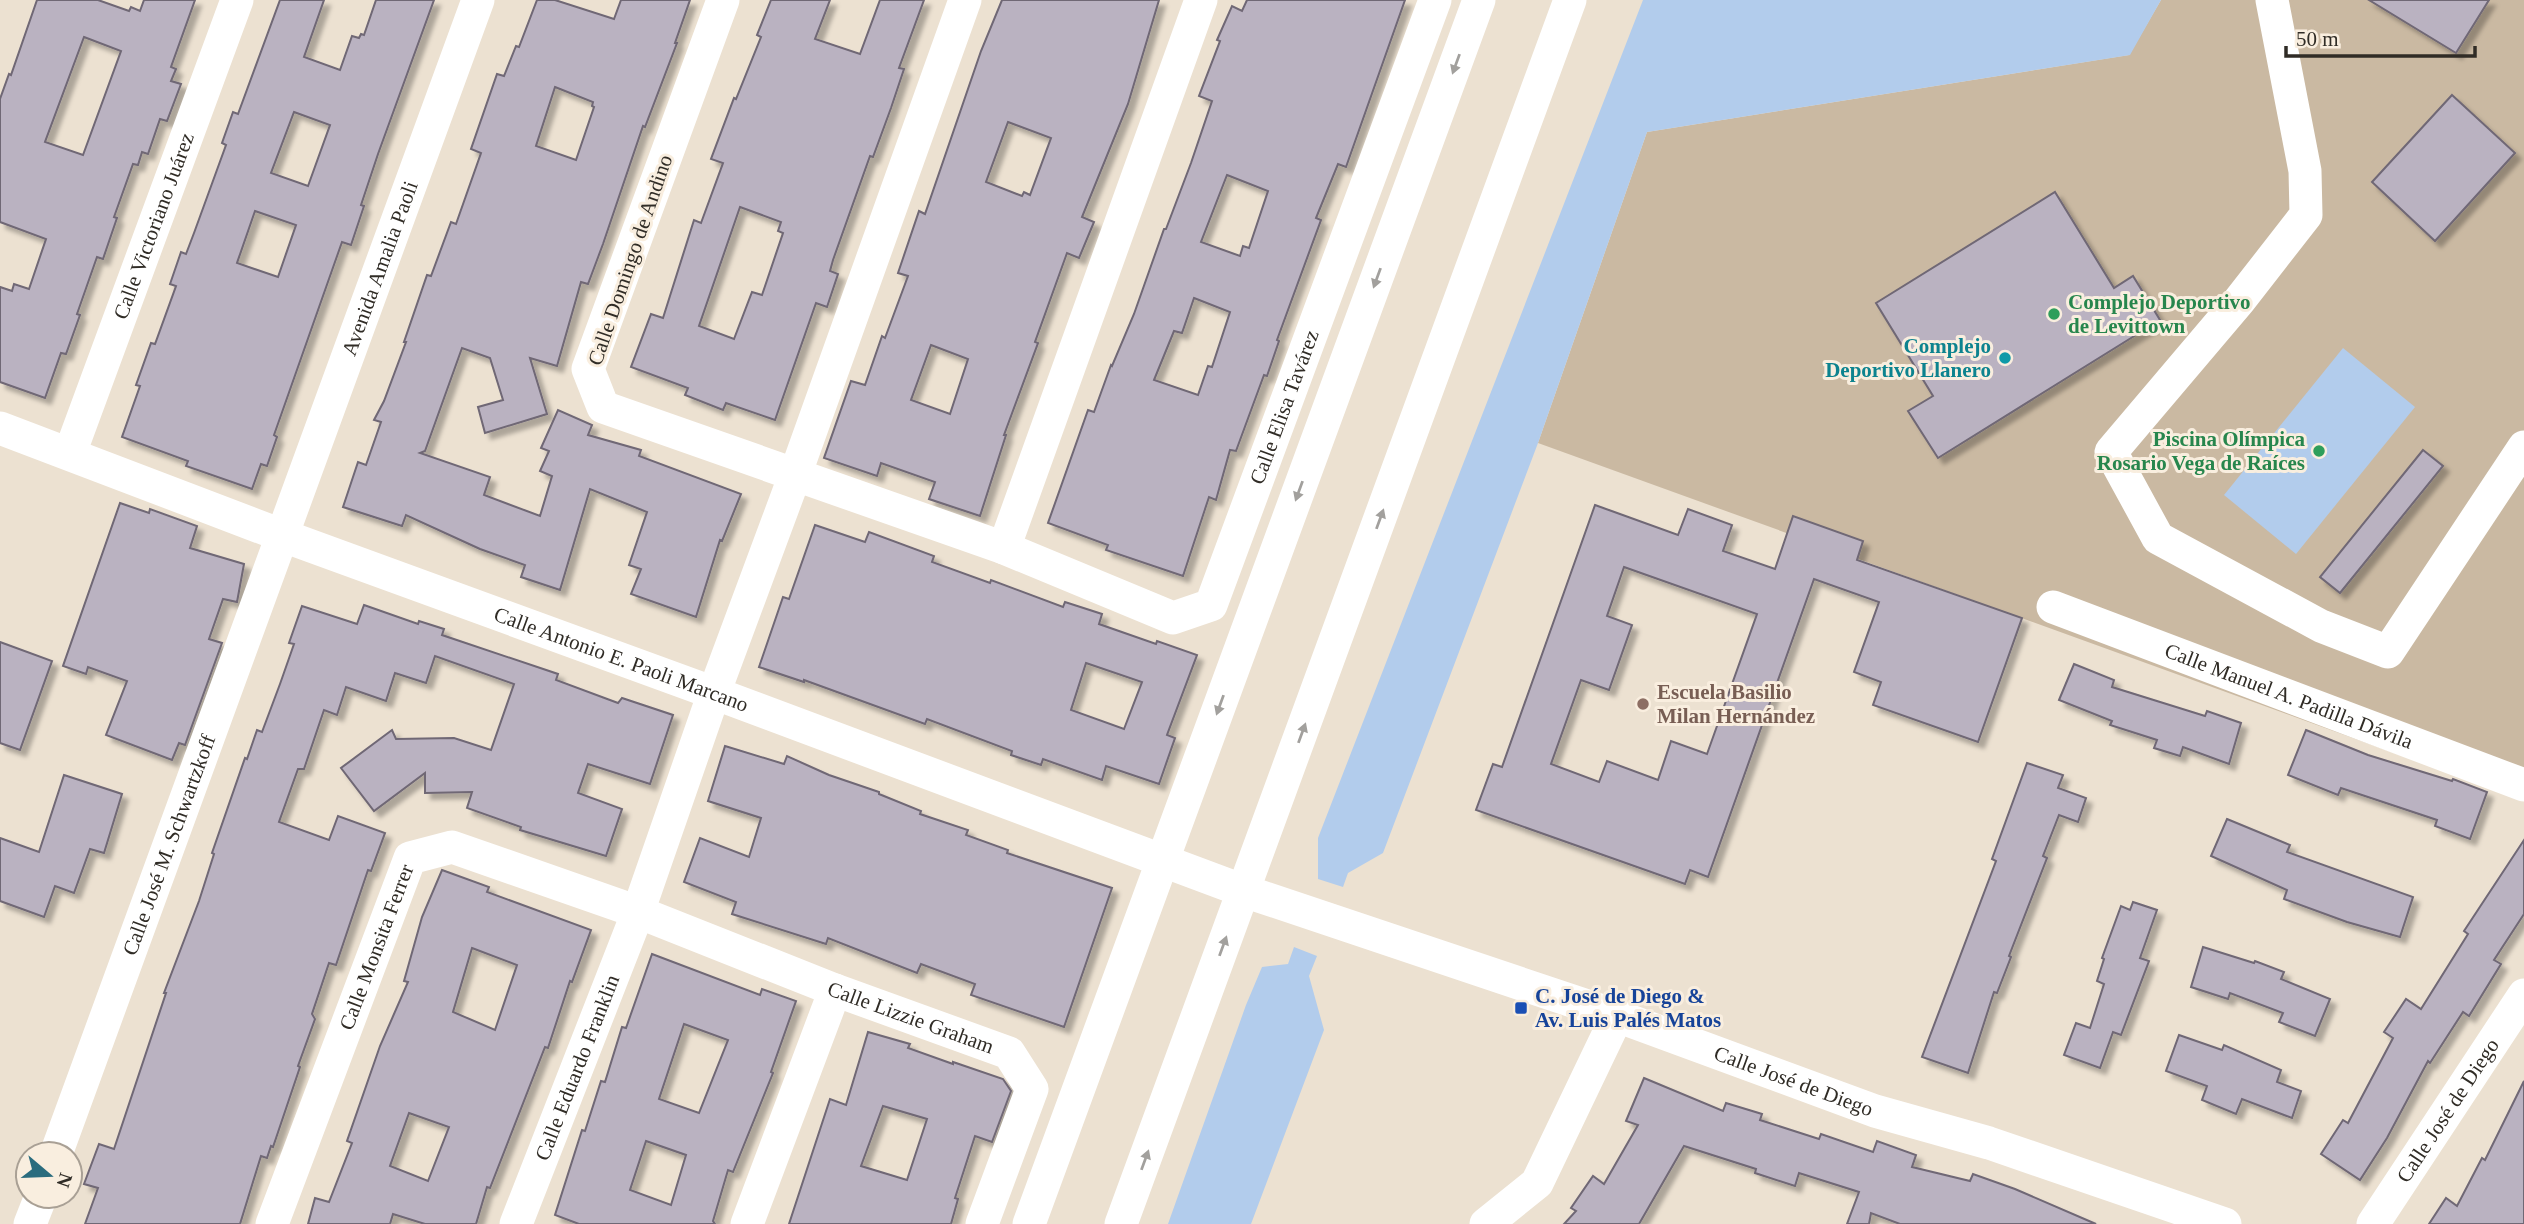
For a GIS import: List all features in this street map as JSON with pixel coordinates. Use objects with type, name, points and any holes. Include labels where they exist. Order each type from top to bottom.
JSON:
[{"type":"street","name":"Calle Victoriano Juárez","points":[[70,453],[237,0]]},
{"type":"street","name":"Avenida Amalia Paoli","points":[[281,535],[478,0]]},
{"type":"street","name":"Calle Domingo de Andino","points":[[723,0],[588,369],[603,407],[795,475]]},
{"type":"street","points":[[638,912],[714,693],[965,0]]},
{"type":"street","points":[[1004,548],[1201,0]]},
{"type":"street","name":"Calle Elisa Tavárez","points":[[795,475],[1004,548],[1173,618],[1211,605],[1435,0]]},
{"type":"street","points":[[1029,1224],[1479,0]]},
{"type":"street","points":[[1121,1224],[1570,0]]},
{"type":"street","points":[[2272,0],[2305,171],[2306,215],[2239,302],[2111,452],[2158,538],[2321,626],[2388,652],[2524,447]]},
{"type":"street","name":"Calle Antonio E. Paoli Marcano","points":[[0,428],[281,535],[1244,891]]},
{"type":"street","name":"Calle José M. Schwartzkoff","points":[[61,1140],[281,535]]},
{"type":"street","name":"Calle Manuel A. Padilla Dávila","points":[[2053,607],[2524,785]]},
{"type":"street","name":"Calle Monsita Ferrer","points":[[272,1224],[410,858],[452,847],[638,912]]},
{"type":"street","name":"Calle José de Diego","points":[[1244,891],[1617,1016],[1875,1111],[1989,1143],[2225,1224]]},
{"type":"street","name":"Calle Lizzie Graham","points":[[638,912],[835,990],[1009,1053],[1032,1089],[982,1224]]},
{"type":"street","name":"Calle Eduardo Franklin","points":[[516,1224],[638,912]]},
{"type":"street","points":[[747,1224],[835,990]]},
{"type":"street","name":"Calle José de Diego","points":[[2373,1224],[2524,995]]},
{"type":"street","points":[[1486,1224],[1537,1183],[1617,1016]]},
{"type":"shaded area","name":"Complejo Deportivo de Levittown","points":[[2161,0],[2524,0],[2524,800],[1538,443],[1647,132],[2129,55]]},
{"type":"water","points":[[1643,0],[2161,0],[2130,55],[1647,132],[1538,443],[1383,853],[1348,873],[1343,887],[1318,879],[1318,838]]},
{"type":"water","name":"Piscina Olímpica Rosario Vega de Raíces","points":[[2343,348],[2415,407],[2296,554],[2224,495]]},
{"type":"water","points":[[1294,947],[1317,956],[1309,976],[1324,1030],[1251,1224],[1168,1224],[1262,967],[1288,964]]},
{"type":"building","points":[[37,0],[98,0],[129,11],[131,7],[140,11],[144,0],[195,0],[171,67],[176,69],[171,81],[181,84],[167,121],[160,119],[148,154],[142,152],[138,165],[133,164],[114,217],[117,218],[103,259],[97,257],[66,354],[61,353],[45,398],[0,382],[0,287],[12,291],[14,284],[29,289],[46,239],[0,222],[0,99],[9,74],[11,75]],"holes":[[[84,37],[121,51],[83,155],[45,142]]]},
{"type":"building","points":[[280,0],[324,0],[304,57],[340,70],[352,36],[359,38],[361,34],[364,35],[376,0],[434,0],[378,154],[351,245],[342,242],[274,435],[277,437],[267,466],[261,464],[252,489],[186,466],[188,461],[122,437],[140,386],[136,385],[151,343],[155,344],[176,286],[170,284],[181,252],[186,254],[194,233],[226,145],[222,143],[233,112],[238,114]],"holes":[[[294,112],[330,125],[308,186],[271,173]],[[255,211],[296,225],[278,277],[237,263]]]},
{"type":"building","points":[[537,0],[555,0],[614,19],[621,0],[690,0],[677,43],[645,127],[643,126],[588,284],[581,282],[557,366],[530,358],[547,414],[485,433],[478,407],[503,400],[490,358],[462,348],[425,451],[420,453],[490,477],[484,495],[540,516],[552,476],[540,471],[549,451],[541,448],[558,410],[592,425],[588,435],[641,450],[639,456],[741,494],[722,541],[720,540],[696,617],[631,594],[641,569],[629,565],[647,512],[590,489],[560,590],[521,577],[525,565],[480,549],[406,515],[402,526],[343,507],[358,462],[366,465],[381,422],[374,420],[406,342],[427,275],[431,276],[451,222],[456,224],[481,153],[471,149],[497,74],[504,76],[516,46],[519,47]],"holes":[[[555,87],[593,102],[594,107],[576,160],[536,146]]]},
{"type":"building","points":[[771,0],[830,0],[815,39],[860,54],[880,0],[924,0],[899,68],[904,69],[891,108],[873,157],[870,156],[833,260],[830,271],[838,274],[827,307],[816,303],[775,420],[726,403],[723,410],[685,395],[688,388],[631,367],[651,314],[663,318],[694,220],[701,223],[723,163],[711,159],[761,37],[757,35]],"holes":[[[740,207],[781,222],[778,231],[783,233],[762,295],[752,292],[734,339],[699,326]]]},
{"type":"building","points":[[1002,0],[1159,0],[1128,104],[1082,217],[1094,222],[1079,258],[1067,253],[1004,435],[980,516],[929,499],[935,482],[881,463],[877,476],[824,458],[851,381],[865,385],[882,336],[885,338],[908,276],[898,273],[919,211],[925,214],[981,51]],"holes":[[[1008,122],[1051,138],[1030,195],[1024,192],[1022,196],[986,182]],[[931,345],[968,359],[950,414],[911,400]]]},
{"type":"building","points":[[1247,0],[1405,0],[1346,167],[1338,164],[1316,218],[1321,220],[1277,340],[1279,341],[1267,376],[1264,375],[1236,451],[1230,450],[1216,500],[1209,497],[1183,576],[1106,550],[1108,545],[1048,523],[1088,410],[1094,412],[1191,163],[1212,101],[1199,96],[1220,41],[1217,40],[1232,6],[1242,11]],"holes":[[[1227,175],[1268,191],[1249,248],[1243,246],[1240,256],[1201,242]],[[1194,298],[1230,312],[1212,367],[1208,366],[1198,395],[1154,380],[1174,331],[1182,333]]]},
{"type":"building","points":[[2369,0],[2489,0],[2456,53]]},
{"type":"building","points":[[2452,95],[2515,153],[2435,241],[2372,182]]},
{"type":"building","name":"Complejo Deportivo Llanero","points":[[2055,192],[2114,288],[2133,276],[2160,320],[1938,458],[1908,411],[1933,396],[1876,303]]},
{"type":"building","points":[[2423,450],[2443,466],[2340,593],[2320,577]]},
{"type":"building","points":[[120,503],[149,513],[150,509],[197,526],[190,548],[244,564],[237,602],[223,599],[209,639],[222,643],[185,745],[179,743],[172,760],[106,735],[127,681],[88,667],[86,674],[63,666]]},
{"type":"building","points":[[1595,505],[1678,535],[1688,509],[1732,525],[1723,551],[1775,569],[1793,516],[1863,541],[1857,560],[2022,618],[1978,742],[1873,705],[1881,682],[1854,672],[1879,602],[1814,579],[1708,877],[1690,870],[1685,884],[1476,810],[1493,764],[1502,767]],"holes":[[[1624,567],[1757,614],[1707,754],[1671,741],[1658,780],[1607,761],[1599,782],[1551,764],[1581,680],[1609,690],[1632,625],[1607,616]]]},
{"type":"building","points":[[815,525],[865,542],[869,532],[934,556],[932,562],[990,583],[991,580],[1063,607],[1065,602],[1102,614],[1099,624],[1197,655],[1167,735],[1175,738],[1159,784],[1106,766],[1102,780],[1043,759],[1041,765],[1011,755],[1012,751],[927,719],[925,724],[804,680],[759,667],[783,597],[789,599]],"holes":[[[1086,663],[1142,682],[1124,729],[1071,710]]]},
{"type":"building","points":[[364,605],[418,624],[419,621],[444,629],[442,635],[558,674],[556,680],[618,703],[622,698],[673,715],[650,784],[588,764],[578,793],[622,809],[606,856],[520,830],[521,827],[467,808],[472,792],[425,793],[425,773],[374,811],[341,768],[392,730],[396,739],[454,738],[491,750],[514,684],[435,656],[426,683],[395,673],[386,701],[346,687],[337,715],[324,710],[304,769],[298,769],[279,822],[329,840],[338,816],[385,833],[371,871],[368,870],[336,965],[329,963],[312,1014],[315,1019],[273,1147],[271,1146],[267,1158],[261,1156],[240,1224],[85,1224],[98,1188],[84,1184],[99,1144],[114,1149],[164,993],[199,901],[214,854],[212,853],[245,758],[247,759],[257,730],[262,732],[294,644],[289,643],[302,606],[357,624]]},
{"type":"building","points":[[0,642],[52,661],[20,750],[0,743]]},
{"type":"building","points":[[2074,664],[2114,680],[2112,687],[2205,716],[2207,711],[2241,723],[2229,764],[2183,747],[2180,756],[2154,748],[2157,740],[2110,725],[2112,721],[2059,700]]},
{"type":"building","points":[[2306,730],[2368,755],[2452,781],[2453,779],[2487,792],[2470,839],[2435,826],[2437,820],[2341,788],[2338,795],[2288,775]]},
{"type":"building","points":[[725,746],[784,764],[787,756],[829,775],[879,792],[921,811],[920,814],[968,830],[966,835],[1008,850],[1007,853],[1112,888],[1064,1027],[971,995],[975,984],[921,964],[917,973],[828,938],[826,944],[732,914],[736,902],[684,882],[700,838],[749,857],[761,818],[708,801]]},
{"type":"building","points":[[2027,763],[2063,775],[2058,788],[2086,798],[2078,822],[2059,815],[2043,856],[2047,858],[1997,993],[1994,992],[1968,1073],[1922,1057],[1996,861],[1992,859]]},
{"type":"building","points":[[64,775],[122,794],[104,853],[90,849],[74,893],[55,886],[44,917],[0,901],[0,838],[39,852]]},
{"type":"building","points":[[2227,819],[2290,845],[2287,852],[2413,897],[2400,937],[2347,922],[2284,899],[2287,890],[2211,856]]},
{"type":"building","points":[[2524,840],[2524,914],[2494,960],[2501,964],[2469,1016],[2463,1012],[2430,1063],[2428,1061],[2387,1138],[2360,1180],[2321,1154],[2343,1120],[2348,1123],[2393,1038],[2384,1032],[2406,999],[2421,1009],[2468,934],[2464,931]]},
{"type":"building","points":[[442,870],[489,887],[487,892],[591,930],[572,982],[570,981],[548,1048],[545,1047],[490,1188],[487,1187],[476,1224],[425,1224],[393,1214],[390,1224],[308,1224],[315,1198],[329,1202],[352,1143],[347,1141],[380,1046],[408,982],[404,981],[422,917]],"holes":[[[472,948],[517,965],[495,1030],[453,1012]],[[409,1113],[449,1127],[428,1181],[390,1166]]]},
{"type":"building","points":[[2133,902],[2157,910],[2140,958],[2149,961],[2121,1035],[2113,1032],[2100,1068],[2064,1055],[2076,1023],[2090,1028],[2104,984],[2097,981],[2104,959],[2102,958],[2121,906],[2130,910]]},
{"type":"building","points":[[2203,947],[2284,972],[2281,979],[2330,999],[2315,1036],[2279,1022],[2283,1013],[2230,993],[2228,999],[2191,987]]},
{"type":"building","points":[[652,954],[760,995],[762,989],[796,1001],[771,1072],[773,1073],[733,1172],[728,1170],[713,1221],[715,1224],[579,1224],[555,1215],[582,1130],[585,1131],[601,1081],[605,1082],[622,1027],[626,1028]],"holes":[[[684,1024],[728,1040],[699,1113],[659,1099]],[[646,1141],[686,1155],[671,1205],[630,1190]]]},
{"type":"building","points":[[868,1032],[910,1044],[908,1048],[1003,1079],[1011,1091],[992,1142],[975,1136],[955,1198],[958,1199],[951,1224],[789,1224],[830,1099],[846,1105]],"holes":[[[883,1106],[927,1119],[907,1180],[861,1166]]]},
{"type":"building","points":[[2179,1035],[2222,1050],[2224,1045],[2281,1070],[2277,1082],[2301,1091],[2292,1118],[2242,1099],[2236,1114],[2202,1100],[2207,1086],[2166,1071]]},
{"type":"building","points":[[1644,1078],[1723,1111],[1726,1103],[1762,1114],[1760,1120],[1819,1139],[1821,1134],[1873,1152],[1877,1141],[1916,1155],[1912,1167],[1970,1181],[1973,1174],[2096,1224],[1900,1224],[1871,1213],[1869,1224],[1847,1224],[1859,1192],[1799,1173],[1795,1186],[1755,1173],[1756,1169],[1684,1146],[1639,1224],[1564,1224],[1576,1211],[1571,1208],[1593,1176],[1604,1184],[1638,1125],[1626,1121]]},
{"type":"building","points":[[2524,1081],[2524,1224],[2429,1224],[2446,1198],[2457,1206],[2482,1158],[2485,1160]]},
{"type":"place","name":"Complejo Deportivo de Levittown","points":[[2054,314]]},
{"type":"place","name":"Complejo Deportivo Llanero","points":[[2005,358]]},
{"type":"place","name":"Piscina Olímpica Rosario Vega de Raíces","points":[[2319,451]]},
{"type":"place","name":"Escuela Basilio Milan Hernández","points":[[1643,704]]},
{"type":"place","name":"C. José de Diego & Av. Luis Palés Matos","points":[[1521,1008]]}]
